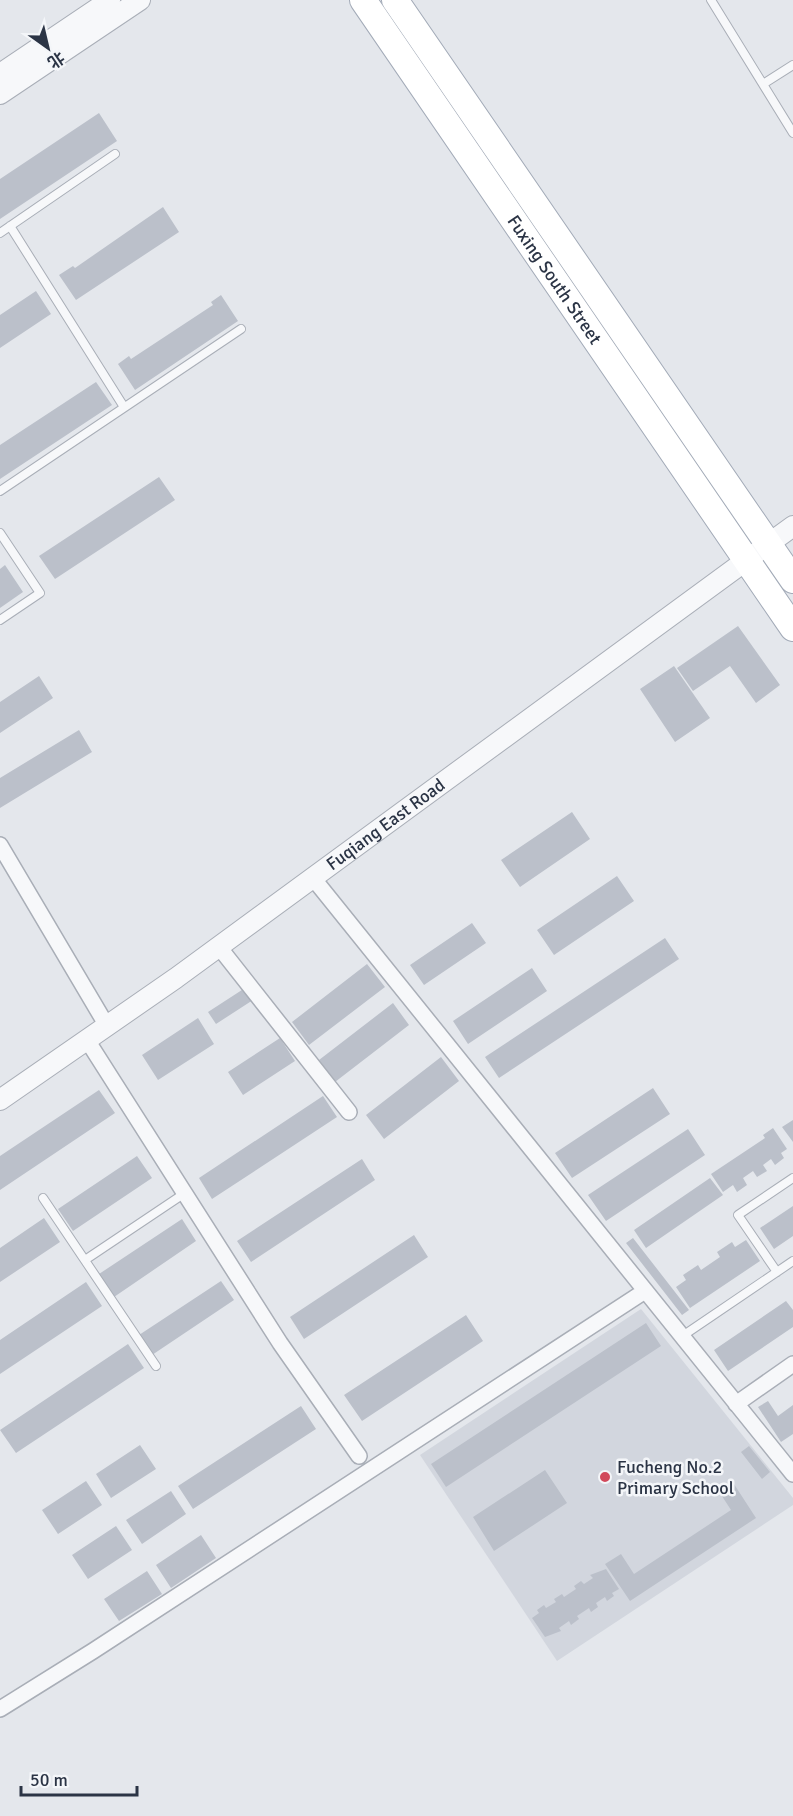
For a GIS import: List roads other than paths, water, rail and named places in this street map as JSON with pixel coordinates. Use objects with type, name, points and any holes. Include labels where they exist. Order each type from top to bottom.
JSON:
[{"type":"main road","name":"Fuxing South Street","points":[[363,0],[793,628]]},
{"type":"main road","name":"Fuxing South Street","points":[[395,0],[793,580]]},
{"type":"street","points":[[0,74],[110,0]]},
{"type":"street","points":[[0,94],[140,0]]},
{"type":"street","name":"Fuqiang East Road","points":[[0,1100],[219,947],[793,526]]},
{"type":"street","points":[[0,845],[107,1026]]},
{"type":"street","points":[[313,878],[793,1474]]},
{"type":"street","points":[[219,947],[349,1112]]},
{"type":"street","points":[[87,1040],[280,1343],[359,1456]]},
{"type":"street","points":[[0,1709],[93,1651],[645,1291]]},
{"type":"street","points":[[736,1404],[793,1364]]},
{"type":"lane","points":[[711,0],[793,133]]},
{"type":"lane","points":[[763,84],[793,65]]},
{"type":"lane","points":[[0,233],[115,154]]},
{"type":"lane","points":[[9,226],[124,407]]},
{"type":"lane","points":[[0,491],[241,329]]},
{"type":"lane","points":[[0,533],[40,593],[0,620]]},
{"type":"lane","points":[[777,1272],[738,1215],[793,1178]]},
{"type":"lane","points":[[85,1260],[185,1193]]},
{"type":"lane","points":[[43,1198],[156,1366]]},
{"type":"lane","points":[[681,1337],[793,1261]]},
{"type":"place","name":"Fucheng No.2 Primary School","points":[[605,1477]]}]
